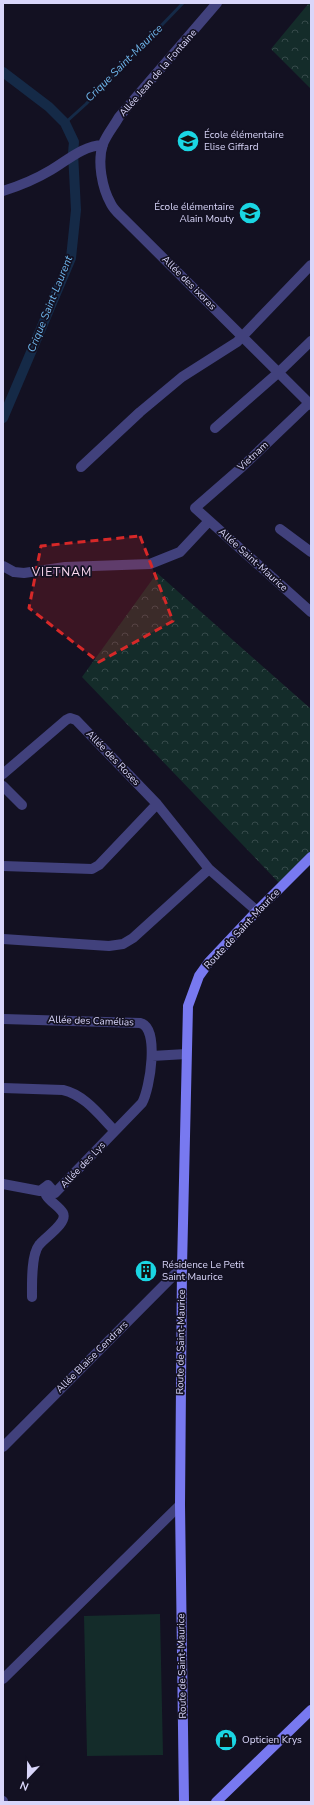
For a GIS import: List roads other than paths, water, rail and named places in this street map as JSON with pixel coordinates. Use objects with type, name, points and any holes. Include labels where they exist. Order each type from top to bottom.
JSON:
[{"type":"street","name":"Allée Jean de la Fontaine","points":[[103,145],[108,134],[120,118],[217,3]]},
{"type":"street","points":[[3,191],[52,170],[66,160],[93,145],[103,145]]},
{"type":"street","name":"Allée des ixoras","points":[[103,145],[101,173],[105,192],[112,206],[310,404]]},
{"type":"street","points":[[81,467],[140,412],[182,377],[237,342],[311,265]]},
{"type":"street","points":[[215,428],[279,372],[311,341]]},
{"type":"street","name":"Vietnam","points":[[195,508],[310,404]]},
{"type":"street","name":"Allée Saint-Maurice","points":[[195,508],[311,612]]},
{"type":"street","points":[[3,566],[14,572],[24,574],[65,567],[150,564],[180,552],[209,521]]},
{"type":"street","points":[[280,529],[311,552]]},
{"type":"street","name":"Allée des Roses","points":[[3,774],[66,720],[70,718],[76,720],[157,804],[209,869],[256,911]]},
{"type":"street","points":[[3,786],[22,805]]},
{"type":"street","points":[[3,866],[92,869],[99,865],[157,804]]},
{"type":"street","name":"Route de Saint-Maurice","points":[[184,1802],[180,1506],[182,1267],[188,1006],[199,976],[209,962],[256,911],[311,857]]},
{"type":"street","points":[[3,939],[109,946],[123,944],[133,938],[209,869]]},
{"type":"street","name":"Allée des Camélias","points":[[3,1018],[144,1023],[148,1026],[150,1031],[152,1056]]},
{"type":"street","points":[[152,1056],[186,1054]]},
{"type":"street","name":"Allée des Lys","points":[[32,1297],[32,1279],[38,1247],[60,1224],[63,1218],[63,1213],[46,1195],[45,1192],[48,1185],[55,1193],[140,1106],[145,1098],[152,1056]]},
{"type":"street","points":[[3,1088],[63,1090],[72,1092],[80,1096],[115,1132]]},
{"type":"street","points":[[3,1184],[40,1191],[48,1185]]},
{"type":"street","name":"Allée Blaise Cendrars","points":[[3,1447],[182,1267]]},
{"type":"street","points":[[3,1680],[180,1506]]},
{"type":"street","points":[[216,1802],[311,1710]]},
{"type":"waterway","name":"Crique Saint-Maurice","points":[[65,123],[86,104],[183,3]]},
{"type":"waterway","name":"Crique Saint-Laurent","points":[[3,72],[49,107],[65,123],[74,142],[73,153],[76,210],[71,258],[3,418]]},
{"type":"place","name":"École élémentaire Elise Giffard","points":[[188,141]]},
{"type":"place","name":"École élémentaire Alain Mouty","points":[[250,213]]},
{"type":"place","name":"Résidence Le Petit Saint Maurice","points":[[146,1271]]},
{"type":"place","name":"Opticien Krys","points":[[226,1740]]},
{"type":"district","name":"VIETNAM","points":[[62,572]]}]
